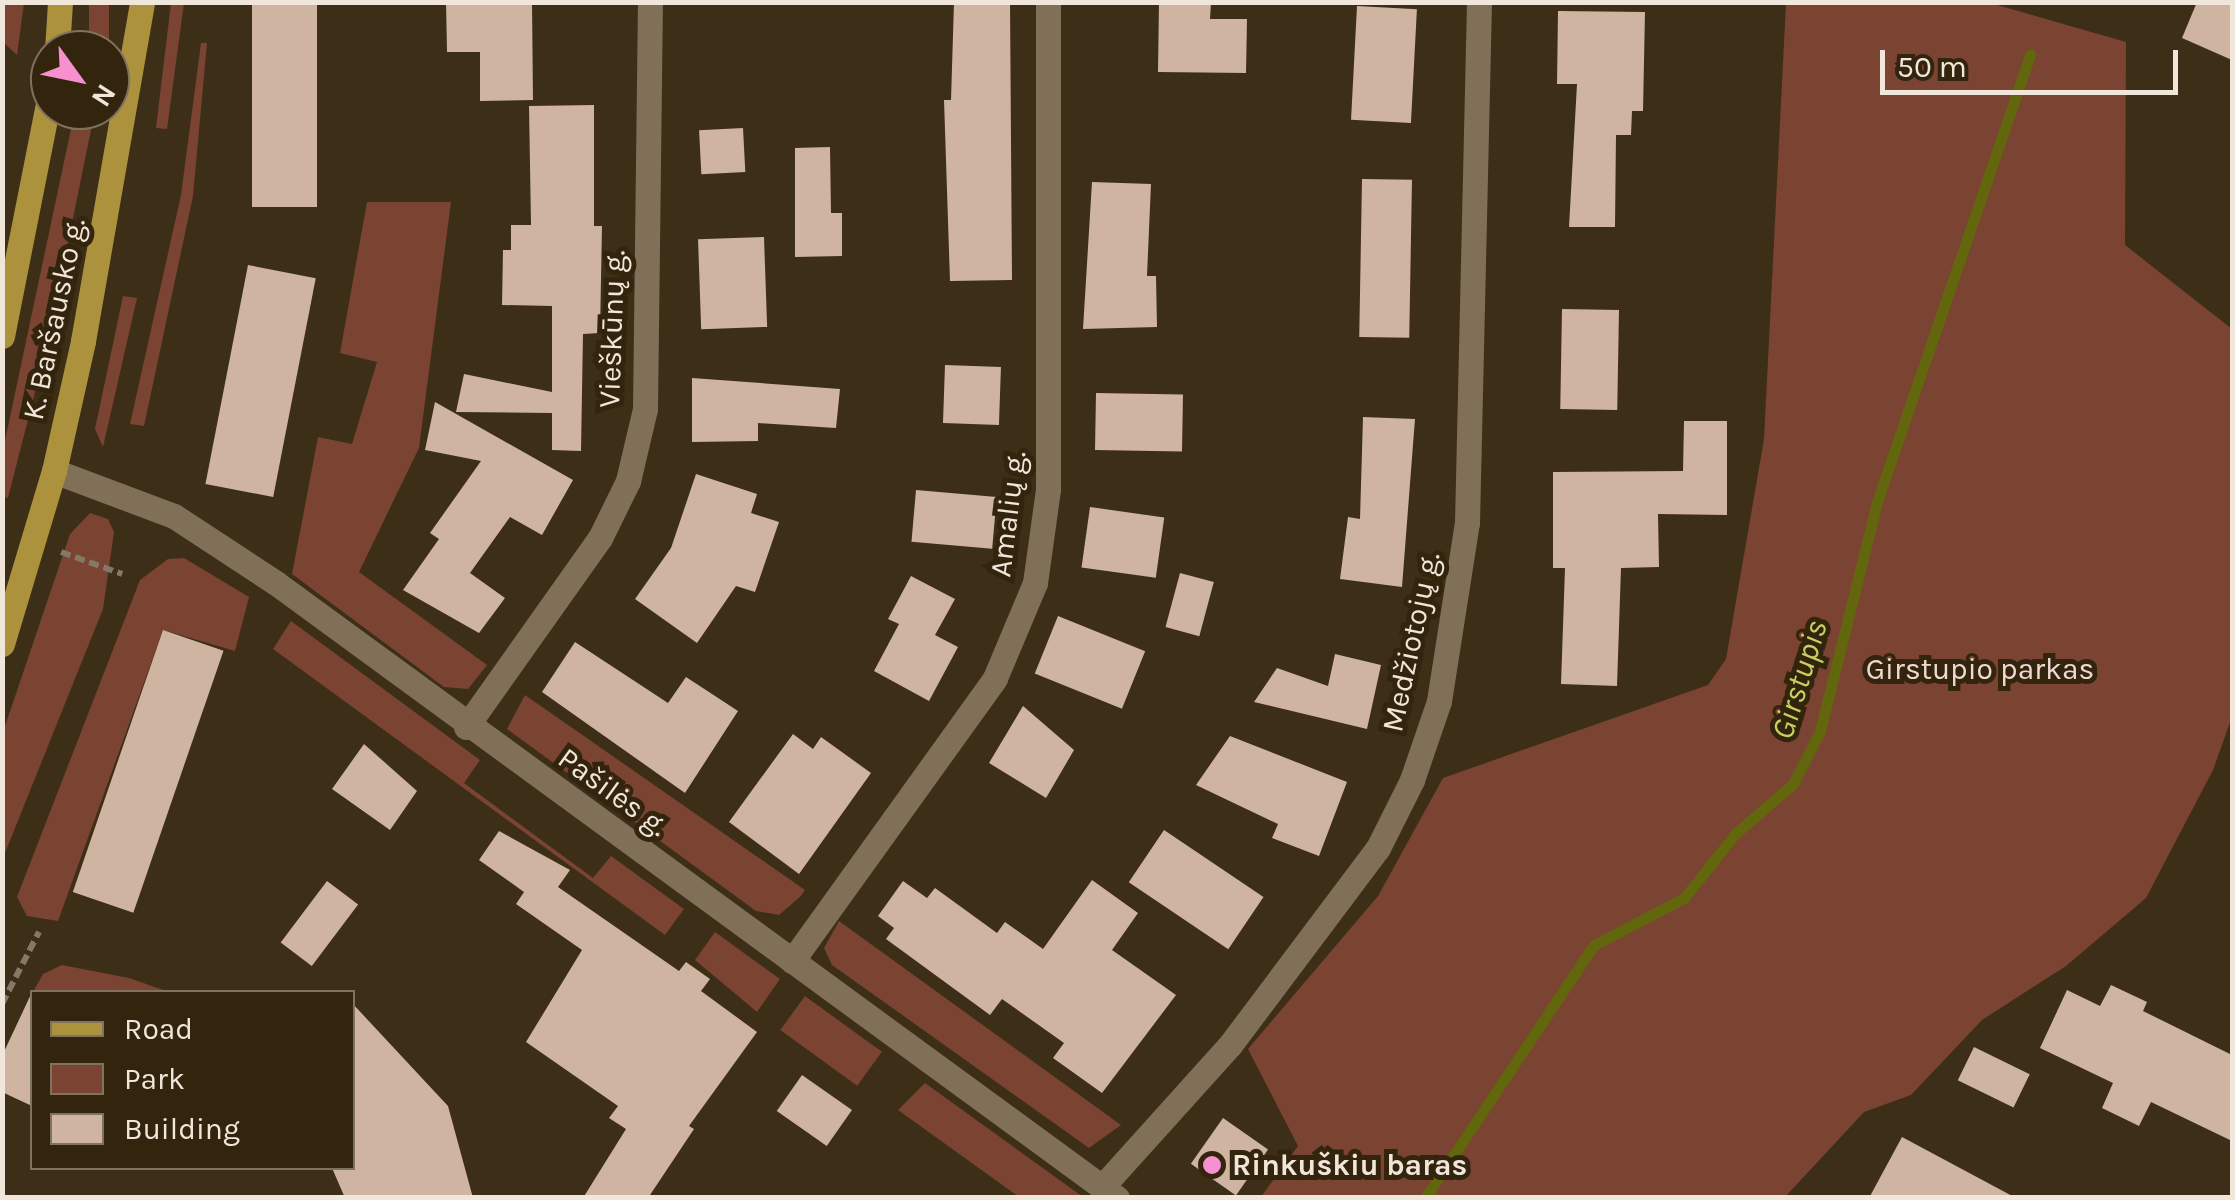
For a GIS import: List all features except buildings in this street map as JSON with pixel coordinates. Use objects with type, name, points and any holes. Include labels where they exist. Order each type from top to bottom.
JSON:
[{"type":"main road","points":[[58,30],[60,2]]},
{"type":"main road","name":"K. Baršausko g.","points":[[2,644],[54,470],[116,183],[142,2]]},
{"type":"main road","name":"K. Baršausko g.","points":[[2,336],[43,130]]},
{"type":"street","name":"Vieškūnų g.","points":[[466,726],[600,538],[628,481],[645,409],[650,2]]},
{"type":"street","name":"Amalių g.","points":[[792,961],[995,678],[1035,582],[1049,469],[1048,2]]},
{"type":"street","name":"Medžiotojų g.","points":[[1110,1192],[1252,1019],[1378,848],[1412,780],[1438,701],[1467,524],[1480,2]]},
{"type":"street","name":"Pašilės g.","points":[[54,470],[174,516],[1110,1192]]},
{"type":"path","points":[[88,562],[122,574]]},
{"type":"path","points":[[2,1004],[38,932]]},
{"type":"green space","points":[[3,2],[24,3],[17,55],[3,42]]},
{"type":"green space","points":[[89,3],[109,3],[109,30],[89,30]]},
{"type":"green space","points":[[171,3],[184,3],[167,129],[156,128]]},
{"type":"green space","name":"Girstupio parkas","points":[[1786,3],[1997,5],[2126,42],[2125,245],[2232,329],[2232,717],[2213,770],[2146,898],[2066,966],[1982,1020],[1911,1095],[1864,1112],[1785,1197],[1261,1197],[1298,1146],[1248,1049],[1378,896],[1443,778],[1708,685],[1726,659],[1764,439]]},
{"type":"green space","points":[[201,43],[207,43],[193,196],[144,426],[130,424],[181,195]]},
{"type":"green space","points":[[71,130],[91,130],[48,341],[8,498],[3,497],[3,450]]},
{"type":"green space","points":[[367,202],[451,202],[419,448],[359,572],[487,665],[468,689],[444,687],[292,574],[318,437],[352,444],[377,362],[340,353]]},
{"type":"green space","points":[[123,296],[137,298],[103,447],[95,429]]},
{"type":"green space","points":[[90,513],[108,519],[114,532],[103,609],[3,858],[3,732],[70,534]]},
{"type":"green space","points":[[184,558],[249,597],[235,651],[163,630],[58,921],[27,916],[17,897],[140,580],[168,559]]},
{"type":"green space","points":[[291,621],[480,760],[464,783],[593,878],[611,856],[684,909],[665,935],[273,649]]},
{"type":"green space","points":[[525,695],[805,890],[800,897],[779,915],[756,911],[507,729]]},
{"type":"green space","points":[[839,921],[1121,1125],[1089,1148],[832,965],[824,948]]},
{"type":"green space","points":[[715,932],[780,979],[757,1012],[695,960]]},
{"type":"green space","points":[[62,965],[129,978],[163,990],[34,990],[43,974]]},
{"type":"green space","points":[[805,996],[882,1052],[857,1086],[780,1030]]},
{"type":"green space","points":[[925,1083],[1083,1197],[1019,1197],[898,1110]]},
{"type":"waterway","name":"Girstupis","points":[[1425,1198],[1594,945],[1684,898],[1735,834],[1793,784],[1820,731],[1878,499],[2030,54]]},
{"type":"place","name":"Rinkuškiu baras","points":[[1212,1165]]}]
